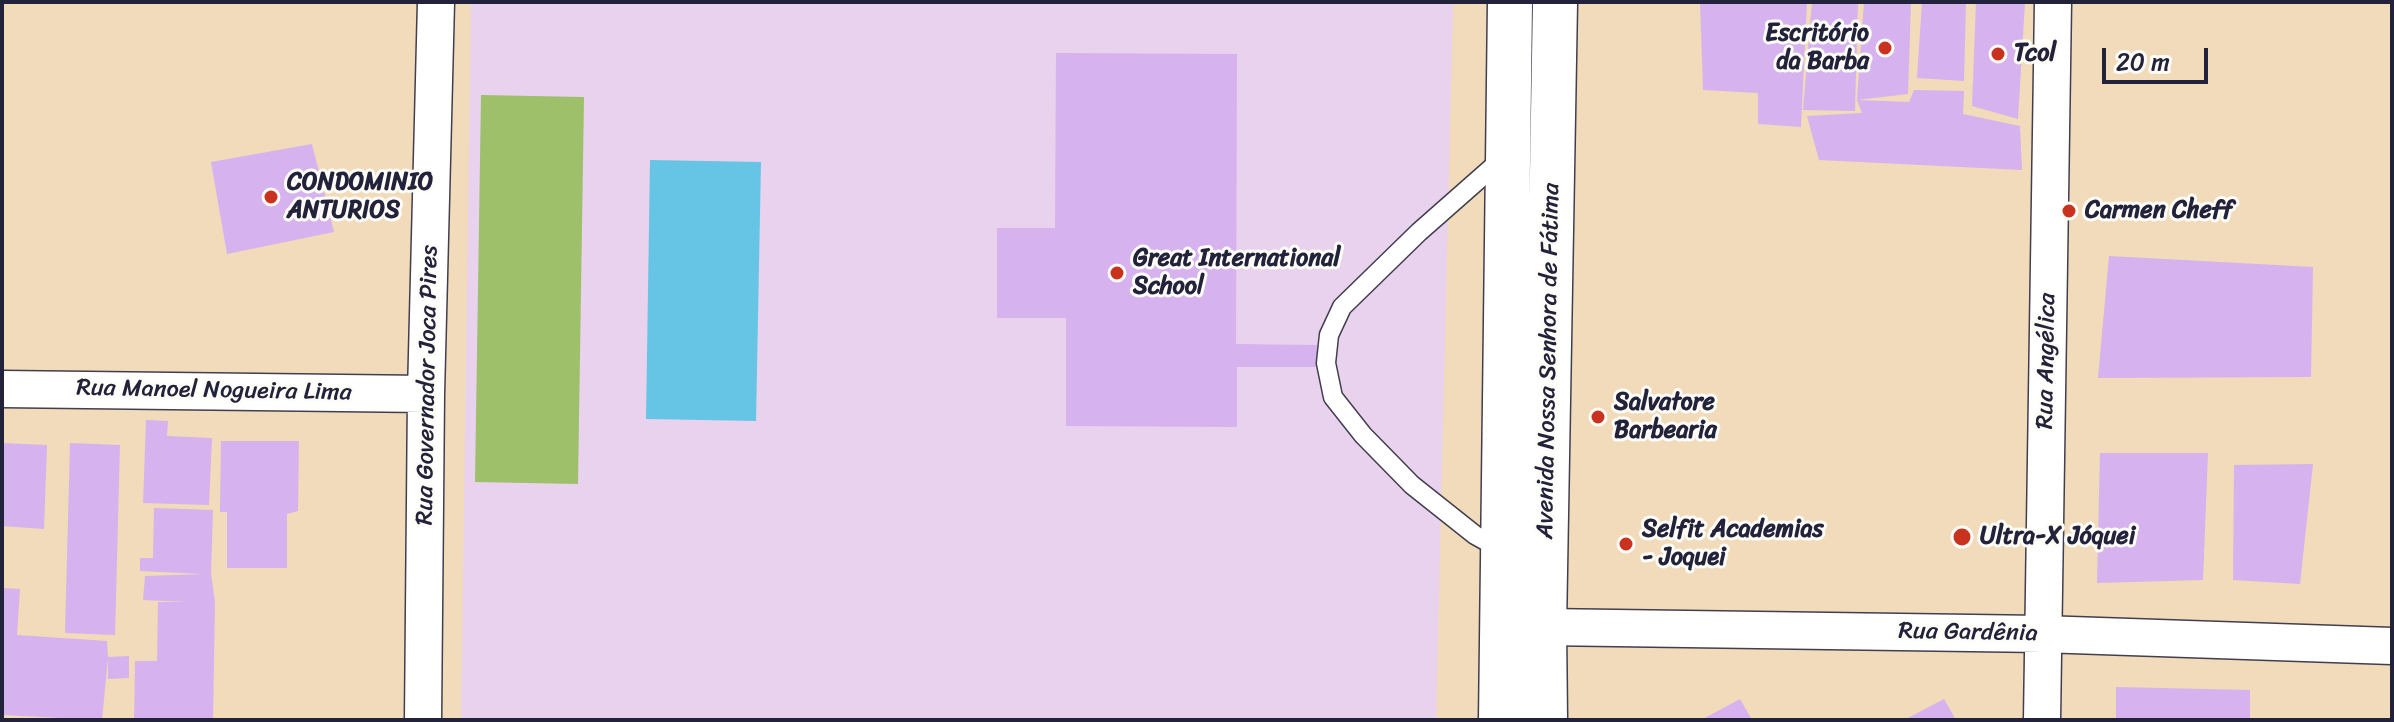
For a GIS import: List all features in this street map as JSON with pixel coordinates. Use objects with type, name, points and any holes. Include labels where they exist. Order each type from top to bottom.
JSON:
[{"type":"main road","name":"Avenida Nossa Senhora de Fátima","points":[[1501,720],[1510,2]]},
{"type":"main road","name":"Avenida Nossa Senhora de Fátima","points":[[1545,720],[1555,2]]},
{"type":"street","name":"Rua Governador Joca Pires","points":[[423,720],[426,394],[436,2]]},
{"type":"street","name":"Rua Angélica","points":[[2042,720],[2053,2]]},
{"type":"street","name":"Rua Manoel Nogueira Lima","points":[[2,389],[426,394]]},
{"type":"street","name":"Rua Gardênia","points":[[1544,627],[2042,634],[2392,646]]},
{"type":"lane","points":[[1504,551],[1475,535],[1412,485],[1363,435],[1333,397],[1326,363],[1329,335],[1342,307],[1419,232],[1508,154]]},
{"type":"shaded area","points":[[471,2],[1453,2],[1436,720],[461,720]]},
{"type":"green space","points":[[481,95],[584,97],[578,484],[475,482]]},
{"type":"water","points":[[650,160],[761,162],[756,421],[646,419]]},
{"type":"building","points":[[1700,2],[1807,2],[1801,127],[1758,124],[1758,93],[1703,90]]},
{"type":"building","points":[[1812,2],[1858,2],[1855,111],[1803,110]]},
{"type":"building","name":"Escritório da Barba","points":[[1864,2],[1911,2],[1908,94],[1857,100]]},
{"type":"building","points":[[1922,2],[1966,2],[1964,81],[1917,78]]},
{"type":"building","name":"Tcol","points":[[1976,2],[2025,2],[2018,119],[1972,106]]},
{"type":"building","name":"Great International School","points":[[1056,53],[1237,54],[1236,344],[1317,345],[1317,367],[1237,367],[1237,427],[1066,426],[1066,318],[997,318],[997,228],[1055,228]]},
{"type":"building","points":[[1914,90],[1964,91],[1963,114],[2020,126],[2022,170],[1819,160],[1807,116],[1862,113],[1857,100],[1909,102]]},
{"type":"building","name":"CONDOMINIO ANTURIOS","points":[[312,144],[334,232],[227,254],[211,162]]},
{"type":"building","points":[[2109,256],[2313,267],[2311,377],[2098,378]]},
{"type":"building","points":[[146,420],[168,421],[167,436],[212,438],[209,505],[143,503]]},
{"type":"building","points":[[221,441],[299,441],[298,511],[287,514],[287,568],[227,568],[227,512],[220,512]]},
{"type":"building","points":[[2,443],[47,445],[44,529],[2,526]]},
{"type":"building","points":[[70,443],[120,445],[115,635],[65,633]]},
{"type":"building","points":[[2100,453],[2208,453],[2203,580],[2097,583]]},
{"type":"building","points":[[2313,464],[2300,584],[2233,580],[2234,465]]},
{"type":"building","points":[[154,508],[213,510],[213,720],[134,720],[135,661],[157,661],[158,602],[186,602],[143,600],[145,576],[203,574],[140,571],[140,558],[153,558]]},
{"type":"building","points":[[2,588],[20,589],[17,635],[107,641],[108,657],[129,656],[129,678],[108,679],[108,658],[102,720],[2,715]]},
{"type":"building","points":[[2116,687],[2250,690],[2250,720],[2116,720]]},
{"type":"building","points":[[1740,699],[1752,720],[1701,720]]},
{"type":"building","points":[[1944,699],[1956,720],[1904,720]]},
{"type":"place","name":"Escritório da Barba","points":[[1885,48]]},
{"type":"place","name":"Tcol","points":[[1998,54]]},
{"type":"place","name":"CONDOMINIO ANTURIOS","points":[[271,197]]},
{"type":"place","name":"Carmen Cheff","points":[[2069,211]]},
{"type":"place","name":"Great International School","points":[[1117,273]]},
{"type":"place","name":"Salvatore Barbearia","points":[[1598,417]]},
{"type":"place","name":"Ultra-X Jóquei","points":[[1962,537]]},
{"type":"place","name":"Selfit Academias - Joquei","points":[[1626,544]]}]
